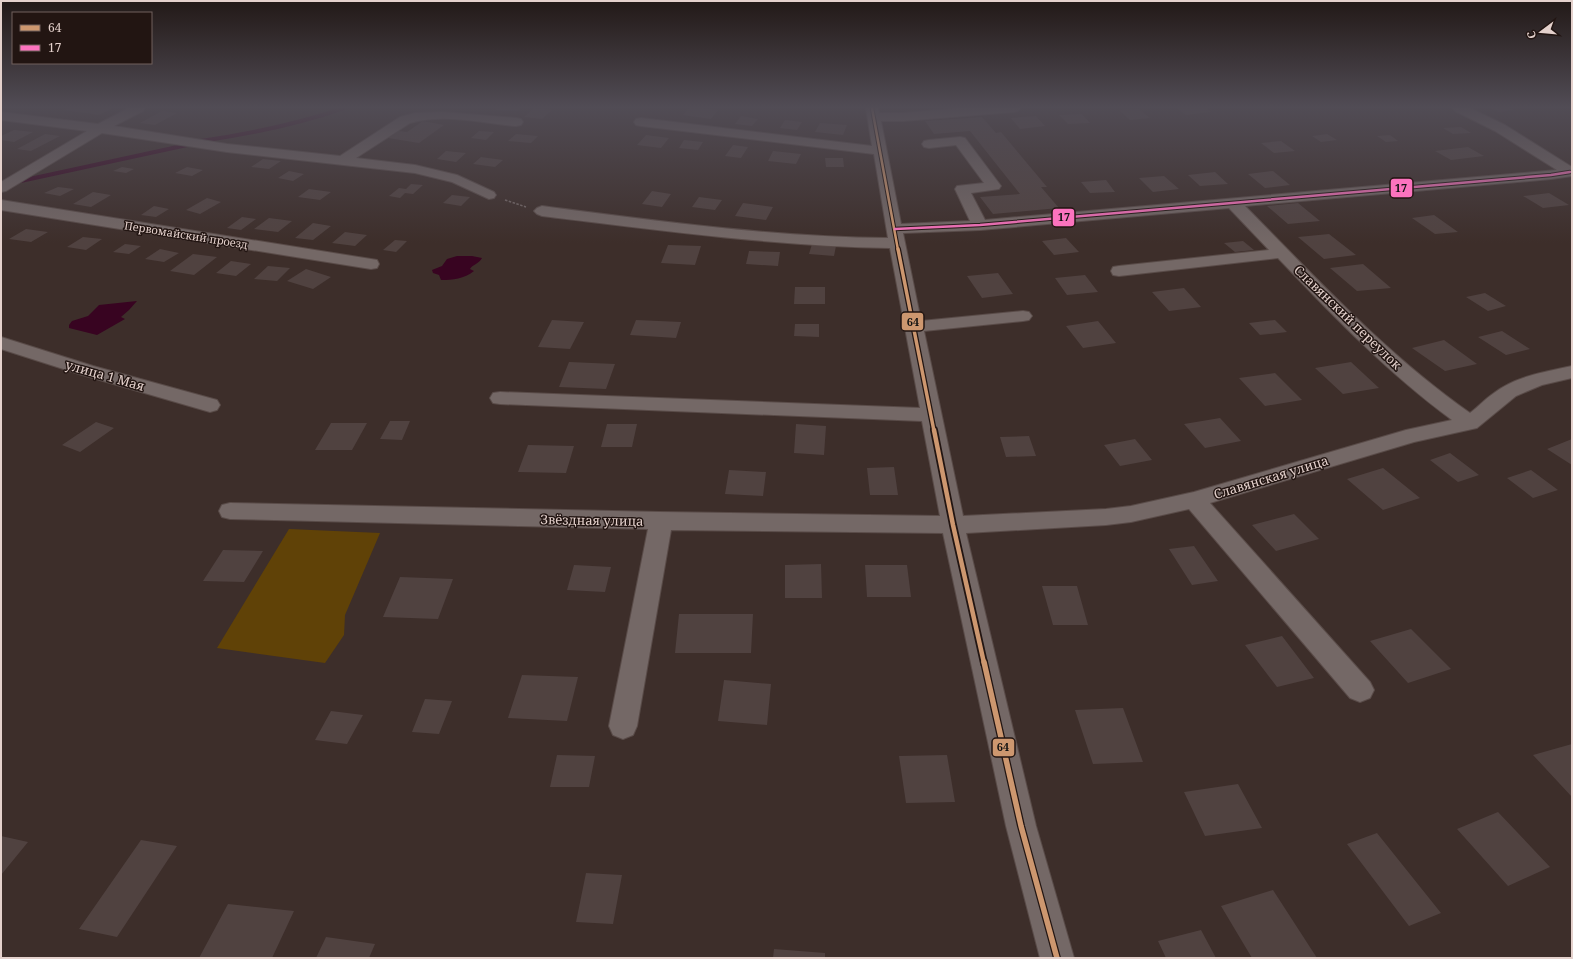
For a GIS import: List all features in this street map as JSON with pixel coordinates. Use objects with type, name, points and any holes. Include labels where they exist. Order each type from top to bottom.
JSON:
[{"type":"street","points":[[1,188],[59,153]]},
{"type":"street","points":[[273,153],[404,167],[457,179],[489,195]]},
{"type":"street","points":[[342,161],[355,153]]},
{"type":"street","points":[[881,153],[913,327],[953,525],[1021,826],[1057,958]]},
{"type":"street","points":[[969,153],[994,186],[962,189],[980,225]]},
{"type":"street","points":[[542,211],[803,240],[847,243],[980,225],[1570,172],[1539,153]]},
{"type":"street","name":"Славянский переулок","points":[[1232,202],[1381,352],[1447,408],[1470,423]]},
{"type":"street","name":"Первомайский проезд","points":[[1,205],[371,264]]},
{"type":"street","points":[[1119,271],[1283,253]]},
{"type":"street","points":[[913,327],[1022,316]]},
{"type":"street","name":"улица 1 Мая","points":[[1,343],[86,370],[210,405]]},
{"type":"street","name":"Славянская улица","points":[[953,525],[1106,517],[1131,514],[1194,500],[1413,435],[1470,423],[1513,390],[1572,372]]},
{"type":"street","points":[[500,398],[931,415]]},
{"type":"street","points":[[1194,500],[1360,690]]},
{"type":"street","name":"Звёздная улица","points":[[230,511],[661,521],[953,525]]},
{"type":"street","points":[[623,726],[661,521]]},
{"type":"path","points":[[489,195],[542,211]]},
{"type":"shaded area","points":[[457,256],[482,258],[470,269],[474,271],[462,277],[441,280],[439,275],[433,273],[432,270],[442,266],[447,259]]},
{"type":"shaded area","points":[[137,301],[121,317],[125,319],[97,335],[69,328],[72,321],[88,316],[99,305]]},
{"type":"shaded area","points":[[289,529],[380,533],[345,615],[344,635],[325,663],[217,648]]},
{"type":"building","points":[[444,153],[466,153],[456,162],[437,159]]},
{"type":"building","points":[[727,153],[744,153],[741,158],[725,156]]},
{"type":"building","points":[[772,153],[801,154],[796,164],[768,161]]},
{"type":"building","points":[[987,153],[1018,153],[1047,187],[1041,187],[1059,208],[993,214],[980,197],[1020,194]]},
{"type":"building","points":[[1438,153],[1478,153],[1484,156],[1451,160]]},
{"type":"building","points":[[481,157],[503,160],[495,167],[473,164]]},
{"type":"building","points":[[825,158],[843,158],[844,167],[826,167]]},
{"type":"building","points":[[263,159],[281,161],[269,169],[251,167]]},
{"type":"building","points":[[122,167],[134,169],[126,173],[113,171]]},
{"type":"building","points":[[187,167],[203,170],[192,176],[175,173]]},
{"type":"building","points":[[289,171],[304,174],[293,181],[278,178]]},
{"type":"building","points":[[1273,171],[1290,185],[1265,188],[1248,174]]},
{"type":"building","points":[[1215,172],[1228,184],[1200,186],[1188,175]]},
{"type":"building","points":[[1164,176],[1179,189],[1153,192],[1139,178]]},
{"type":"building","points":[[1106,180],[1115,192],[1090,193],[1081,182]]},
{"type":"building","points":[[411,184],[423,185],[413,194],[405,193],[400,198],[389,196],[399,188],[406,189]]},
{"type":"building","points":[[58,187],[74,189],[60,196],[44,193]]},
{"type":"building","points":[[309,189],[331,192],[320,200],[298,197]]},
{"type":"building","points":[[652,191],[671,194],[662,207],[642,204]]},
{"type":"building","points":[[93,192],[111,195],[91,207],[73,204]]},
{"type":"building","points":[[1549,193],[1569,205],[1543,208],[1523,196]]},
{"type":"building","points":[[452,195],[470,197],[461,206],[443,203]]},
{"type":"building","points":[[699,197],[722,200],[715,210],[692,207]]},
{"type":"building","points":[[207,198],[221,202],[200,214],[186,210]]},
{"type":"building","points":[[743,203],[773,207],[766,220],[735,216]]},
{"type":"building","points":[[1298,203],[1320,221],[1288,224],[1267,206]]},
{"type":"building","points":[[154,206],[169,209],[156,217],[141,215]]},
{"type":"building","points":[[1434,215],[1458,232],[1435,234],[1412,218]]},
{"type":"building","points":[[242,217],[256,219],[241,230],[227,228]]},
{"type":"building","points":[[269,218],[292,221],[278,232],[254,229]]},
{"type":"building","points":[[313,223],[331,226],[313,240],[295,238]]},
{"type":"building","points":[[26,229],[48,232],[31,242],[9,239]]},
{"type":"building","points":[[345,232],[367,235],[355,246],[332,243]]},
{"type":"building","points":[[1329,234],[1356,255],[1324,259],[1298,237]]},
{"type":"building","points":[[83,237],[102,239],[86,250],[67,247]]},
{"type":"building","points":[[1066,238],[1079,252],[1054,255],[1042,241]]},
{"type":"building","points":[[395,240],[407,241],[396,252],[383,250]]},
{"type":"building","points":[[1243,241],[1254,250],[1235,252],[1224,243]]},
{"type":"building","points":[[125,244],[141,246],[129,254],[113,252]]},
{"type":"building","points":[[812,244],[836,246],[834,256],[809,254]]},
{"type":"building","points":[[668,245],[701,246],[695,265],[661,263]]},
{"type":"building","points":[[160,249],[179,253],[164,262],[145,259]]},
{"type":"building","points":[[749,251],[780,252],[778,266],[746,264]]},
{"type":"building","points":[[193,254],[217,257],[194,275],[170,271]]},
{"type":"building","points":[[231,261],[251,264],[236,276],[216,273]]},
{"type":"building","points":[[1363,264],[1391,288],[1357,291],[1330,268]]},
{"type":"building","points":[[268,266],[290,268],[277,281],[254,279]]},
{"type":"building","points":[[306,269],[331,277],[313,289],[287,281]]},
{"type":"building","points":[[998,273],[1013,294],[982,298],[967,276]]},
{"type":"building","points":[[1085,275],[1098,292],[1067,295],[1055,278]]},
{"type":"building","points":[[795,287],[825,287],[825,304],[794,304]]},
{"type":"building","points":[[1184,288],[1201,307],[1169,311],[1152,292]]},
{"type":"building","points":[[1485,293],[1506,306],[1488,311],[1466,297]]},
{"type":"building","points":[[552,320],[584,322],[570,349],[538,347]]},
{"type":"building","points":[[636,320],[681,322],[676,338],[630,335]]},
{"type":"building","points":[[1275,320],[1287,332],[1260,335],[1249,323]]},
{"type":"building","points":[[1098,321],[1116,343],[1083,348],[1066,326]]},
{"type":"building","points":[[795,324],[819,324],[819,337],[794,336]]},
{"type":"building","points":[[1502,331],[1530,349],[1506,355],[1478,337]]},
{"type":"building","points":[[1444,340],[1477,364],[1445,371],[1412,348]]},
{"type":"building","points":[[569,362],[615,364],[606,389],[559,387]]},
{"type":"building","points":[[1351,362],[1379,388],[1343,394],[1315,368]]},
{"type":"building","points":[[1275,373],[1302,400],[1265,406],[1239,378]]},
{"type":"building","points":[[1220,418],[1241,441],[1205,448],[1184,424]]},
{"type":"building","points":[[390,421],[410,421],[402,440],[380,439]]},
{"type":"building","points":[[96,422],[114,428],[80,452],[62,445]]},
{"type":"building","points":[[331,423],[367,423],[352,450],[315,450]]},
{"type":"building","points":[[607,424],[637,424],[632,447],[601,447]]},
{"type":"building","points":[[796,424],[826,426],[824,455],[794,453]]},
{"type":"building","points":[[1029,436],[1036,456],[1006,457],[1000,437]]},
{"type":"building","points":[[1135,439],[1152,460],[1120,466],[1104,445]]},
{"type":"building","points":[[1572,439],[1572,465],[1547,449]]},
{"type":"building","points":[[528,445],[574,446],[566,473],[518,472]]},
{"type":"building","points":[[1450,453],[1479,475],[1458,482],[1430,460]]},
{"type":"building","points":[[894,467],[898,495],[870,495],[867,468]]},
{"type":"building","points":[[1383,468],[1420,498],[1383,510],[1347,479]]},
{"type":"building","points":[[729,470],[766,472],[763,496],[725,494]]},
{"type":"building","points":[[1531,470],[1558,490],[1533,498],[1507,478]]},
{"type":"building","points":[[1294,514],[1319,539],[1276,551],[1252,525]]},
{"type":"building","points":[[1194,546],[1218,581],[1192,585],[1169,549]]},
{"type":"building","points":[[223,550],[263,551],[244,582],[203,581]]},
{"type":"building","points":[[821,564],[822,598],[785,598],[785,565]]},
{"type":"building","points":[[574,565],[611,567],[605,592],[567,590]]},
{"type":"building","points":[[865,565],[907,565],[911,597],[867,597]]},
{"type":"building","points":[[400,577],[453,579],[438,619],[383,617]]},
{"type":"building","points":[[1042,586],[1077,586],[1088,625],[1053,625]]},
{"type":"building","points":[[679,614],[753,614],[751,653],[675,653]]},
{"type":"building","points":[[1411,629],[1451,669],[1408,683],[1370,641]]},
{"type":"building","points":[[1282,636],[1314,678],[1277,687],[1245,645]]},
{"type":"building","points":[[522,675],[578,677],[567,721],[508,718]]},
{"type":"building","points":[[724,680],[771,684],[767,725],[718,721]]},
{"type":"building","points":[[425,699],[452,701],[439,734],[412,732]]},
{"type":"building","points":[[1123,708],[1143,762],[1093,764],[1075,710]]},
{"type":"building","points":[[331,711],[363,715],[347,744],[315,740]]},
{"type":"building","points":[[1572,744],[1572,797],[1533,755]]},
{"type":"building","points":[[557,755],[595,756],[589,787],[550,787]]},
{"type":"building","points":[[947,755],[955,802],[906,803],[899,756]]},
{"type":"building","points":[[1238,784],[1262,828],[1205,836],[1184,792]]},
{"type":"building","points":[[1498,812],[1550,867],[1508,886],[1457,829]]},
{"type":"building","points":[[1377,833],[1441,913],[1409,926],[1347,844]]},
{"type":"building","points":[[1,836],[28,842],[1,875]]},
{"type":"building","points":[[141,840],[177,846],[117,937],[79,929]]},
{"type":"building","points":[[586,873],[622,875],[613,924],[576,922]]},
{"type":"building","points":[[1273,890],[1317,958],[1252,958],[1221,906]]},
{"type":"building","points":[[228,904],[294,911],[272,958],[199,958]]},
{"type":"building","points":[[1201,930],[1216,958],[1166,958],[1158,941]]},
{"type":"building","points":[[326,937],[375,944],[369,958],[316,958]]},
{"type":"building","points":[[774,949],[825,953],[825,958],[773,958]]},
{"type":"waterway","points":[[16,182],[151,153]]},
{"type":"transit line","name":"64","points":[[880,153],[953,525],[1021,826],[1057,958]]},
{"type":"transit line","name":"17","points":[[895,229],[980,225],[1551,175],[1570,172]]}]
